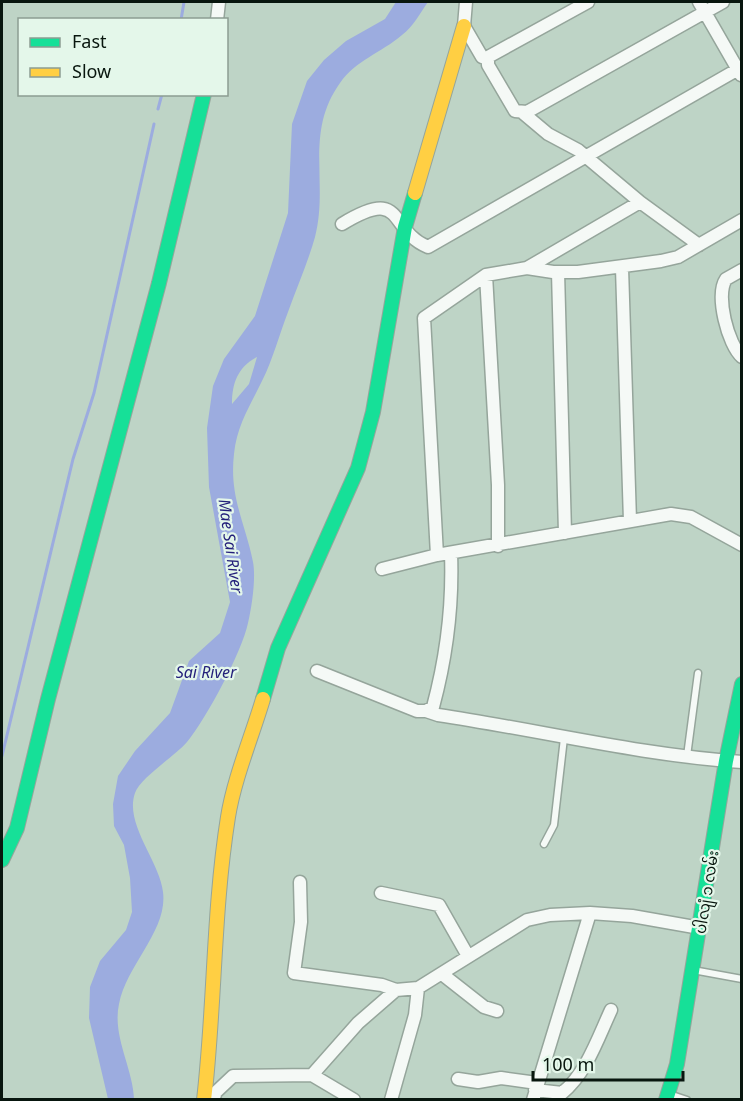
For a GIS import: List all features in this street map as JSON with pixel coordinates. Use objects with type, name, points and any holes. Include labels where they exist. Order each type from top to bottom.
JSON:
[{"type":"street","points":[[217,18],[219,2]]},
{"type":"street","points":[[204,1100],[212,1029],[213,952],[228,815],[278,648],[358,468],[373,412],[405,227],[464,26],[466,2]]},
{"type":"street","points":[[588,2],[490,55],[488,65],[515,111],[523,113],[548,134],[584,156],[640,202],[699,245]]},
{"type":"street","points":[[523,113],[702,7],[723,2]]},
{"type":"street","points":[[342,224],[364,210],[377,208],[398,216],[421,244],[428,246],[584,156],[740,71],[702,7]]},
{"type":"street","points":[[464,26],[482,57],[488,59]]},
{"type":"street","points":[[2,860],[17,828],[48,699],[159,283],[204,96]]},
{"type":"street","points":[[527,268],[640,202]]},
{"type":"street","points":[[437,555],[423,326],[427,315],[486,275],[527,268],[558,272],[622,268],[678,257],[741,220]]},
{"type":"street","points":[[622,268],[630,521]]},
{"type":"street","points":[[741,270],[726,279],[721,295],[732,344],[741,357]]},
{"type":"street","points":[[558,272],[565,533]]},
{"type":"street","points":[[486,275],[498,485],[498,546]]},
{"type":"street","points":[[382,570],[437,555],[678,513],[691,517],[741,545]]},
{"type":"street","points":[[426,711],[433,707],[450,624],[453,598],[451,553]]},
{"type":"street","points":[[317,671],[417,711],[564,738],[741,762]]},
{"type":"street","name":"ပါလျံ ၁ လမ်း","points":[[667,1096],[677,1064],[726,761],[741,684]]},
{"type":"street","points":[[300,882],[301,922],[294,973],[382,985],[396,990],[418,988],[527,920],[550,915],[632,916],[700,928]]},
{"type":"street","points":[[381,893],[439,905],[468,956]]},
{"type":"street","points":[[535,1091],[590,914]]},
{"type":"street","points":[[442,974],[484,1007],[497,1011]]},
{"type":"street","points":[[391,1100],[415,1015],[418,988]]},
{"type":"street","points":[[312,1075],[358,1023],[396,990]]},
{"type":"street","points":[[458,1079],[478,1082],[501,1078],[535,1091],[562,1093],[569,1088],[590,1057],[611,1010]]},
{"type":"street","points":[[213,1100],[216,1092],[233,1076],[312,1075],[354,1100]]},
{"type":"lane","points":[[687,756],[698,673]]},
{"type":"lane","points":[[544,844],[554,825],[564,738]]},
{"type":"lane","points":[[693,970],[741,979]]},
{"type":"lane","points":[[667,1096],[687,1100]]},
{"type":"water","name":"Sai River","points":[[396,2],[428,2],[406,32],[361,62],[346,75],[329,102],[320,139],[319,217],[315,237],[269,364],[238,434],[234,454],[234,483],[254,569],[248,623],[239,651],[204,718],[187,742],[144,780],[135,793],[134,817],[160,880],[163,906],[153,934],[123,989],[119,1004],[118,1028],[134,1099],[108,1099],[89,1018],[90,987],[100,961],[126,930],[132,912],[130,878],[124,845],[114,826],[113,804],[118,776],[135,751],[170,713],[189,661],[220,633],[230,602],[209,487],[207,428],[213,386],[224,359],[255,316],[288,213],[292,124],[307,81],[324,60],[346,41],[385,19]],"holes":[[[257,357],[249,384],[232,404],[237,376],[250,361]]]},
{"type":"waterway","points":[[181,18],[184,2]]},
{"type":"waterway","points":[[158,109],[161,96]]},
{"type":"waterway","points":[[2,756],[73,459],[94,393],[154,124]]},
{"type":"traffic: fast","points":[[2,860],[17,828],[48,699],[159,283],[204,96]]},
{"type":"traffic: fast","points":[[263,699],[278,648],[358,468],[373,412],[405,227],[415,193]]},
{"type":"traffic: fast","points":[[666,1100],[677,1064],[726,761],[742,684]]},
{"type":"traffic: slow","points":[[415,193],[464,26]]},
{"type":"traffic: slow","points":[[204,1100],[219,888],[228,817],[239,773],[263,699]]},
{"type":"water label","name":"Mae Sai River","points":[[231,546]]}]
